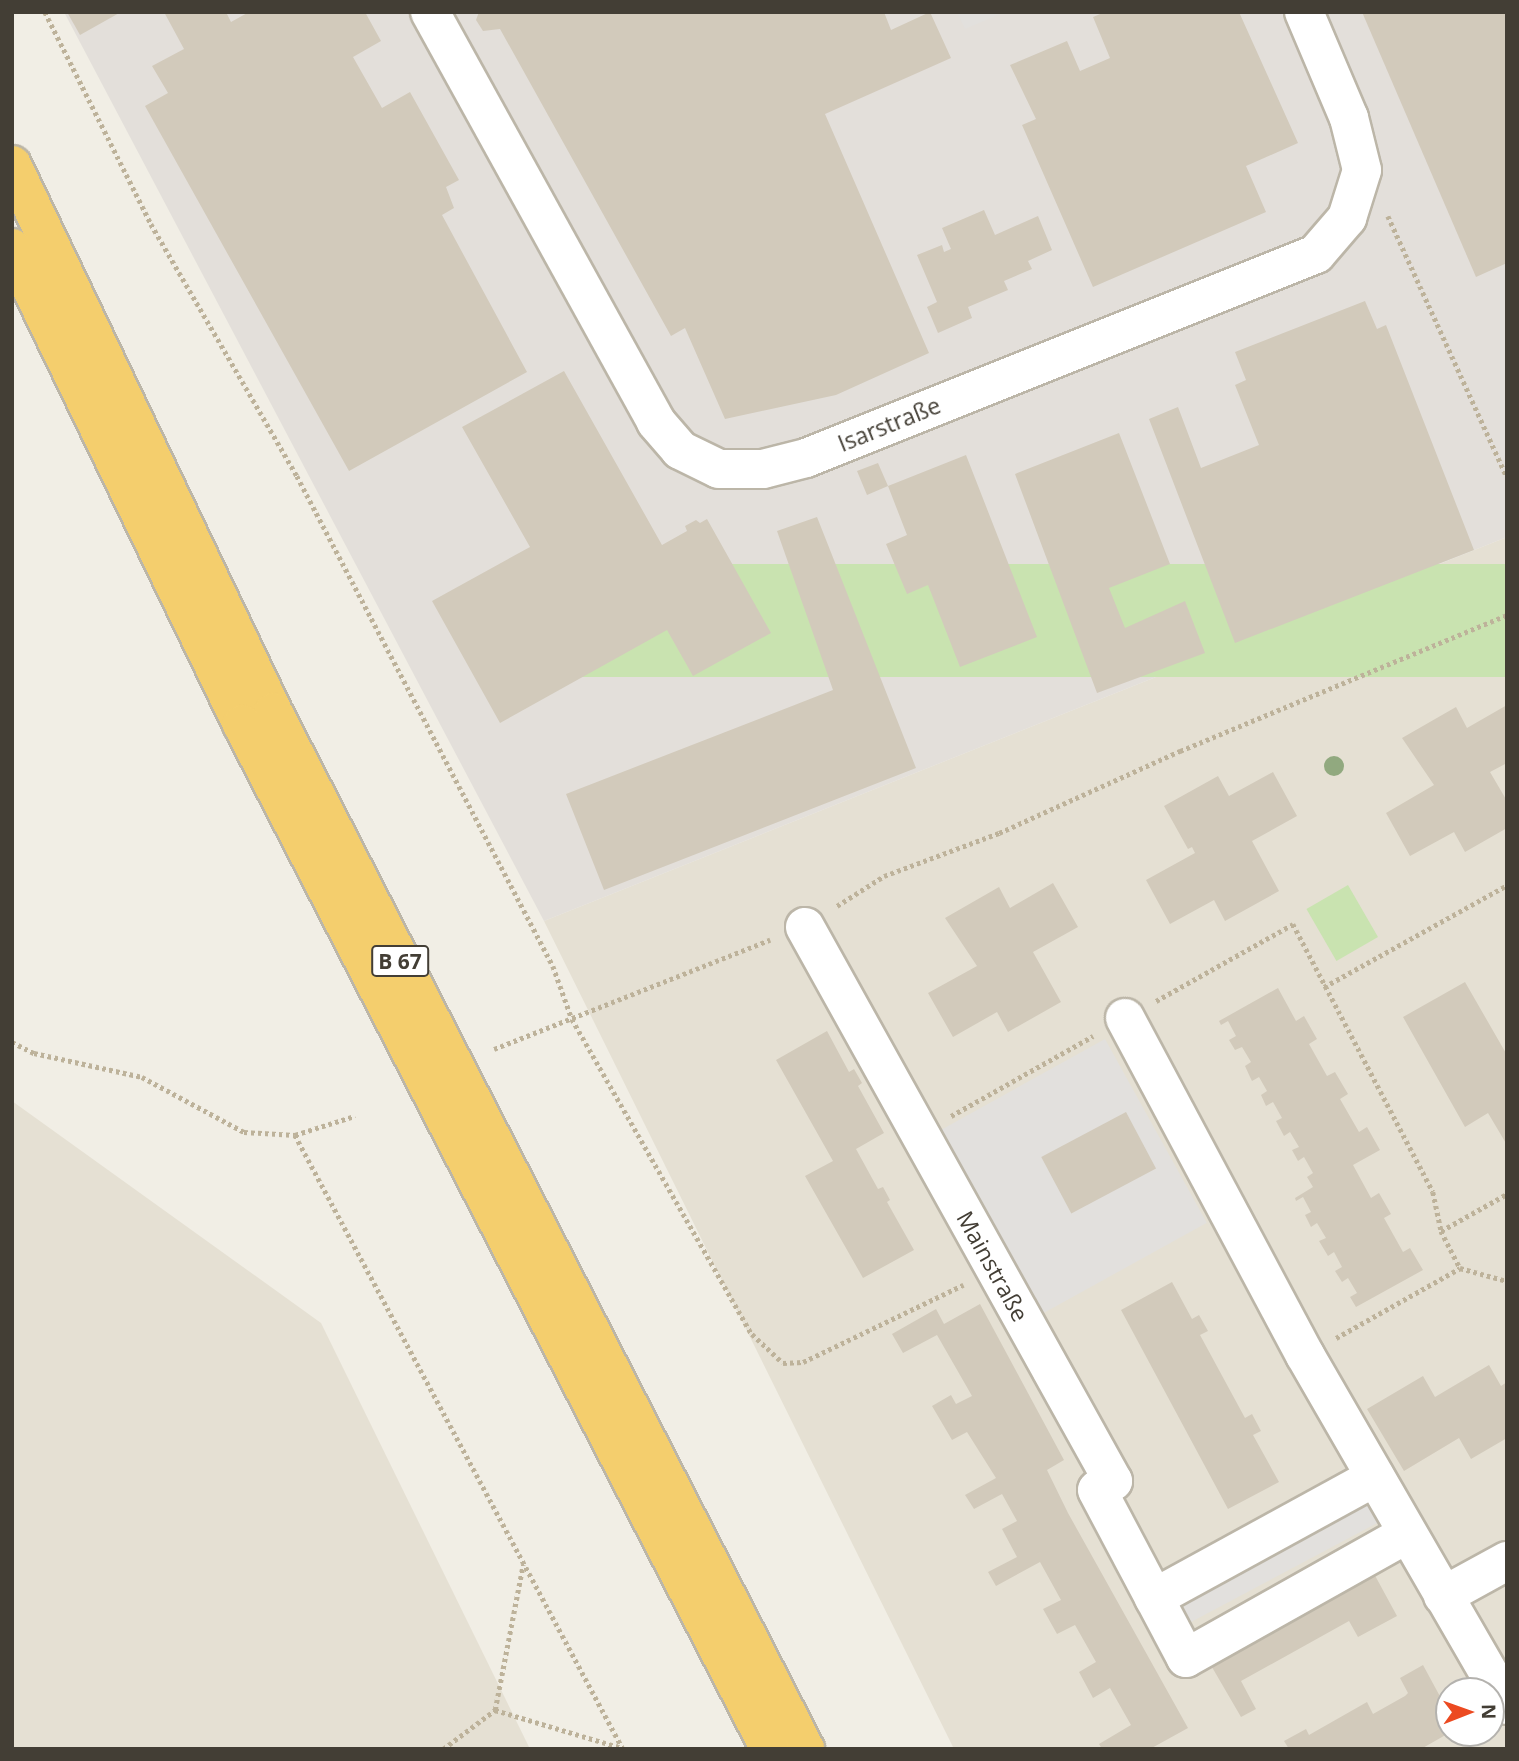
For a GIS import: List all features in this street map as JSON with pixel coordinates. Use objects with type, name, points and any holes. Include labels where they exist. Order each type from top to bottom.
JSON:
[{"type":"highway","name":"B 67","points":[[12,165],[272,712],[805,1749]]},
{"type":"highway","name":"B 67","points":[[12,248],[242,724],[770,1749]]},
{"type":"street","name":"Isarstraße","points":[[430,12],[656,422],[680,450],[719,469],[763,469],[806,458],[1317,254],[1347,218],[1362,170]]},
{"type":"street","points":[[1304,12],[1349,118],[1362,170]]},
{"type":"street","name":"Mainstraße","points":[[805,927],[1114,1481],[1097,1490],[1186,1658],[1407,1534]]},
{"type":"street","points":[[1125,1018],[1305,1355],[1507,1705]]},
{"type":"street","points":[[1154,1598],[1375,1477]]},
{"type":"street","points":[[1443,1595],[1507,1561]]},
{"type":"path","points":[[45,12],[151,223],[298,476],[553,966],[572,1018],[752,1334],[783,1363],[803,1362],[995,1269]]},
{"type":"path","points":[[1362,170],[1396,230],[1507,477]]},
{"type":"path","points":[[494,1049],[805,927],[884,876],[999,833],[1180,751],[1507,615]]},
{"type":"path","points":[[1324,988],[1507,885]]},
{"type":"path","points":[[920,1133],[1293,924],[1324,988],[1433,1192],[1441,1231],[1460,1268]]},
{"type":"path","points":[[12,1042],[34,1053],[142,1077],[244,1132],[295,1135],[355,1116]]},
{"type":"path","points":[[295,1135],[623,1748]]},
{"type":"path","points":[[1441,1231],[1507,1194]]},
{"type":"path","points":[[1305,1355],[1460,1268],[1507,1281]]},
{"type":"path","points":[[443,1749],[495,1710],[523,1564]]},
{"type":"path","points":[[495,1710],[623,1748]]},
{"type":"shaded area","points":[[64,12],[1507,12],[1507,537],[544,921]]},
{"type":"shaded area","points":[[957,12],[1005,12],[965,29]]},
{"type":"shaded area","points":[[1507,537],[1507,1749],[954,1749],[544,921]]},
{"type":"shaded area","points":[[1105,1039],[1207,1223],[1031,1320],[929,1136]]},
{"type":"shaded area","points":[[12,1101],[321,1323],[530,1749],[12,1749]]},
{"type":"shaded area","points":[[1371,1490],[1386,1518],[1183,1626],[1168,1598]]},
{"type":"green space","points":[[516,564],[1507,564],[1507,677],[516,677]]},
{"type":"green space","points":[[1348,885],[1378,937],[1336,961],[1306,909]]},
{"type":"building","points":[[67,12],[121,12],[80,35]]},
{"type":"building","points":[[164,12],[226,12],[231,22],[249,12],[365,12],[381,41],[353,57],[382,108],[410,92],[459,180],[446,187],[454,208],[442,215],[527,372],[349,471],[145,106],[168,93],[152,66],[184,49]]},
{"type":"building","points":[[479,12],[884,12],[891,30],[930,12],[951,58],[825,114],[929,353],[836,395],[725,419],[685,328],[671,336],[500,29],[483,31],[476,20]]},
{"type":"building","points":[[1105,12],[1239,12],[1298,143],[1246,166],[1266,212],[1093,287],[1022,125],[1036,119],[1010,65],[1067,41],[1080,71],[1110,58],[1093,17]]},
{"type":"building","points":[[1362,12],[1507,12],[1507,263],[1476,277]]},
{"type":"building","points":[[984,210],[995,235],[1038,216],[1052,250],[1028,261],[1032,269],[1004,281],[1008,290],[968,307],[972,318],[938,333],[927,307],[937,302],[917,255],[942,245],[944,252],[951,249],[942,228]]},
{"type":"building","points":[[1365,301],[1377,329],[1386,325],[1474,550],[1235,643],[1149,419],[1178,407],[1201,468],[1259,445],[1235,385],[1246,380],[1235,352]]},
{"type":"building","points":[[564,371],[662,545],[687,531],[685,526],[696,520],[700,523],[707,519],[771,633],[693,676],[667,630],[500,723],[432,601],[530,547],[462,427]]},
{"type":"building","points":[[1119,433],[1170,564],[1109,588],[1125,628],[1185,601],[1205,653],[1097,693],[1015,474]]},
{"type":"building","points":[[966,455],[1037,637],[960,667],[928,585],[907,594],[886,544],[907,535],[888,486]]},
{"type":"building","points":[[878,463],[888,486],[867,495],[857,471]]},
{"type":"building","points":[[817,517],[916,768],[604,890],[566,794],[833,690],[777,531]]},
{"type":"building","points":[[1507,705],[1507,763],[1490,772],[1507,801],[1507,828],[1465,852],[1454,832],[1410,856],[1386,813],[1434,785],[1402,738],[1456,707],[1467,728]]},
{"type":"building","points":[[1273,772],[1297,816],[1252,841],[1279,891],[1225,921],[1214,900],[1170,924],[1146,880],[1195,853],[1192,847],[1188,849],[1164,806],[1218,776],[1229,796]]},
{"type":"building","points":[[1053,883],[1078,927],[1033,952],[1061,1002],[1008,1032],[997,1012],[953,1037],[928,993],[977,966],[945,918],[999,887],[1010,908]]},
{"type":"building","points":[[1465,982],[1507,1055],[1507,1145],[1488,1113],[1465,1127],[1403,1017]]},
{"type":"building","points":[[1278,988],[1296,1021],[1304,1016],[1317,1039],[1309,1044],[1327,1076],[1335,1072],[1348,1094],[1340,1099],[1359,1132],[1367,1127],[1380,1150],[1353,1165],[1371,1198],[1379,1193],[1391,1214],[1384,1218],[1403,1252],[1410,1248],[1423,1270],[1356,1307],[1350,1297],[1357,1293],[1348,1278],[1342,1282],[1335,1271],[1342,1267],[1334,1252],[1328,1256],[1319,1241],[1326,1238],[1317,1223],[1311,1227],[1305,1215],[1311,1212],[1303,1197],[1296,1201],[1295,1198],[1313,1187],[1307,1177],[1313,1173],[1304,1157],[1298,1161],[1292,1150],[1299,1147],[1290,1132],[1284,1136],[1276,1121],[1282,1118],[1273,1102],[1266,1106],[1261,1095],[1267,1091],[1259,1077],[1252,1081],[1245,1066],[1251,1062],[1242,1047],[1235,1050],[1229,1040],[1236,1036],[1228,1021],[1221,1025],[1219,1021]]},
{"type":"building","points":[[827,1031],[849,1072],[854,1069],[862,1083],[858,1086],[884,1133],[856,1149],[878,1189],[883,1187],[890,1200],[887,1202],[914,1250],[863,1278],[805,1176],[833,1161],[776,1060]]},
{"type":"building","points":[[1126,1112],[1156,1169],[1071,1214],[1041,1157]]},
{"type":"building","points":[[1172,1282],[1192,1319],[1199,1315],[1208,1331],[1200,1335],[1245,1418],[1252,1414],[1261,1431],[1253,1435],[1279,1482],[1228,1509],[1121,1310]]},
{"type":"building","points":[[980,1304],[1064,1460],[1047,1470],[1068,1513],[1188,1728],[1150,1749],[1102,1749],[1099,1744],[1131,1725],[1110,1688],[1093,1698],[1079,1672],[1096,1662],[1075,1625],[1057,1634],[1043,1609],[1061,1600],[1040,1562],[996,1586],[988,1572],[1017,1557],[1002,1529],[1017,1521],[1002,1494],[974,1509],[965,1495],[996,1478],[967,1432],[952,1440],[932,1406],[951,1395],[956,1404],[972,1396],[937,1335],[903,1353],[892,1334],[936,1309],[944,1324]]},
{"type":"building","points":[[1489,1365],[1501,1386],[1507,1382],[1507,1438],[1471,1459],[1459,1438],[1404,1471],[1367,1409],[1423,1376],[1435,1397]]},
{"type":"building","points":[[1372,1570],[1397,1616],[1358,1637],[1349,1621],[1241,1681],[1256,1709],[1241,1717],[1209,1662]]},
{"type":"building","points":[[1423,1665],[1435,1687],[1435,1741],[1421,1749],[1289,1749],[1284,1741],[1306,1729],[1309,1735],[1367,1702],[1373,1714],[1408,1693],[1400,1678]]}]
